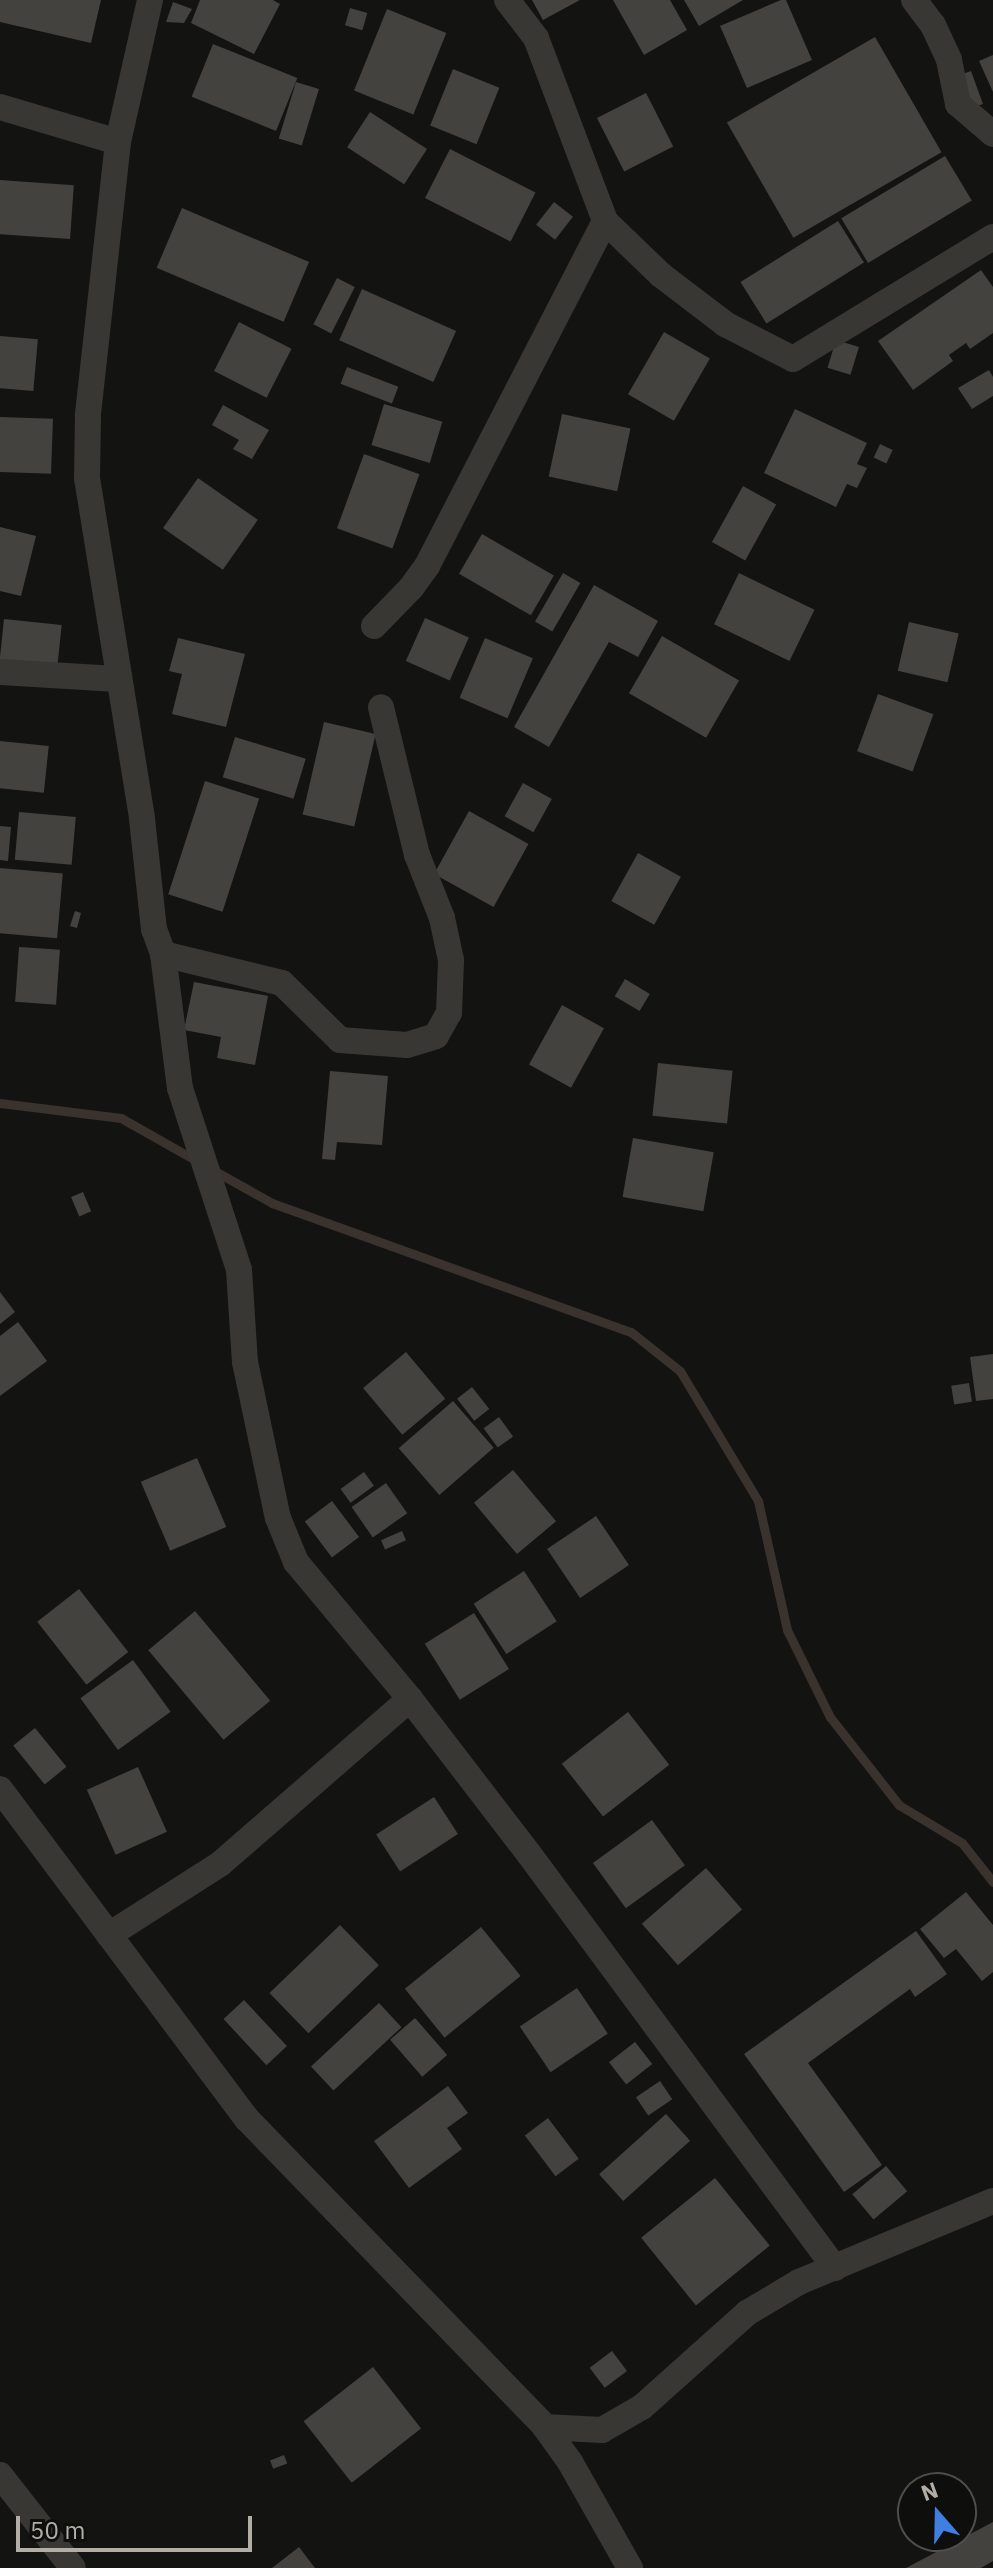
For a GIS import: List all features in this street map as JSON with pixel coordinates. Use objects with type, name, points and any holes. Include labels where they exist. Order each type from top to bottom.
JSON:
[{"type":"street","points":[[150,0],[118,142],[88,415],[87,478],[142,819],[154,929],[163,954],[180,1088],[239,1270],[245,1362],[278,1518],[296,1562],[410,1699],[835,2268]]},
{"type":"street","points":[[507,0],[536,38],[605,221],[661,275],[725,324],[793,359],[993,237]]},
{"type":"street","points":[[914,0],[933,25],[949,60],[958,104],[993,134]]},
{"type":"street","points":[[0,107],[118,142]]},
{"type":"street","points":[[374,626],[411,588],[427,566],[605,221]]},
{"type":"street","points":[[0,672],[117,679]]},
{"type":"street","points":[[163,954],[282,983],[340,1040],[407,1045],[436,1036],[449,1013],[451,960],[442,918],[417,855],[381,707]]},
{"type":"street","points":[[109,1935],[220,1864],[410,1699]]},
{"type":"street","points":[[0,1789],[247,2119],[545,2427],[570,2462],[630,2568]]},
{"type":"street","points":[[545,2427],[602,2430],[642,2407],[747,2313],[799,2282],[993,2201]]},
{"type":"street","points":[[0,2475],[73,2568]]},
{"type":"building","points":[[0,0],[101,0],[91,43],[0,22]]},
{"type":"building","points":[[200,0],[273,0],[280,4],[254,54],[191,23]]},
{"type":"building","points":[[532,0],[580,0],[543,20]]},
{"type":"building","points":[[613,0],[670,0],[687,30],[644,55]]},
{"type":"building","points":[[684,0],[743,0],[699,26]]},
{"type":"building","points":[[786,0],[812,60],[747,88],[720,26]]},
{"type":"building","points":[[173,2],[192,9],[184,23],[166,22]]},
{"type":"building","points":[[350,8],[367,13],[362,30],[345,25]]},
{"type":"building","points":[[387,9],[446,33],[413,115],[354,91]]},
{"type":"building","points":[[875,37],[942,152],[793,238],[727,122]]},
{"type":"building","points":[[213,44],[297,78],[276,131],[192,97]]},
{"type":"building","points":[[993,55],[993,92],[979,61]]},
{"type":"building","points":[[453,69],[499,88],[477,144],[430,126]]},
{"type":"building","points":[[971,71],[983,104],[969,109],[957,76]]},
{"type":"building","points":[[296,82],[319,89],[302,145],[279,138]]},
{"type":"building","points":[[646,93],[673,146],[624,171],[597,118]]},
{"type":"building","points":[[370,112],[427,149],[404,184],[347,147]]},
{"type":"building","points":[[450,149],[536,193],[511,242],[425,198]]},
{"type":"building","points":[[945,156],[972,201],[868,263],[841,218]]},
{"type":"building","points":[[0,180],[74,185],[70,239],[0,234]]},
{"type":"building","points":[[554,202],[573,217],[555,240],[536,225]]},
{"type":"building","points":[[182,208],[309,262],[284,322],[157,268]]},
{"type":"building","points":[[838,221],[864,263],[766,323],[740,282]]},
{"type":"building","points":[[981,270],[993,287],[993,333],[970,349],[966,343],[949,355],[953,361],[913,390],[878,341]]},
{"type":"building","points":[[337,278],[355,287],[331,333],[313,324]]},
{"type":"building","points":[[362,289],[456,331],[433,382],[339,340]]},
{"type":"building","points":[[239,322],[292,349],[267,398],[214,371]]},
{"type":"building","points":[[664,332],[710,358],[674,421],[628,394]]},
{"type":"building","points":[[0,336],[38,339],[33,391],[0,388]]},
{"type":"building","points":[[836,340],[859,347],[850,375],[828,368]]},
{"type":"building","points":[[347,367],[398,387],[392,404],[341,384]]},
{"type":"building","points":[[989,370],[993,377],[993,396],[972,409],[958,388]]},
{"type":"building","points":[[384,404],[442,422],[430,463],[371,445]]},
{"type":"building","points":[[223,405],[269,430],[252,459],[233,449],[239,440],[212,425]]},
{"type":"building","points":[[795,409],[867,443],[857,464],[867,468],[857,488],[847,484],[836,507],[764,473]]},
{"type":"building","points":[[562,414],[630,429],[617,491],[549,477]]},
{"type":"building","points":[[0,417],[53,419],[51,474],[0,472]]},
{"type":"building","points":[[880,444],[893,450],[886,464],[874,458]]},
{"type":"building","points":[[364,454],[419,474],[392,548],[337,528]]},
{"type":"building","points":[[198,478],[258,520],[223,570],[163,528]]},
{"type":"building","points":[[743,486],[776,504],[745,560],[712,542]]},
{"type":"building","points":[[0,527],[36,536],[21,596],[0,591]]},
{"type":"building","points":[[482,534],[554,575],[531,615],[459,574]]},
{"type":"building","points":[[563,573],[580,583],[552,631],[535,621]]},
{"type":"building","points":[[739,573],[814,610],[790,661],[714,624]]},
{"type":"building","points":[[594,585],[658,621],[638,657],[609,642],[549,747],[514,727]]},
{"type":"building","points":[[425,618],[469,638],[450,680],[406,661]]},
{"type":"building","points":[[4,619],[62,625],[56,679],[0,673]]},
{"type":"building","points":[[909,622],[959,633],[947,682],[898,671]]},
{"type":"building","points":[[662,636],[739,680],[706,738],[629,693]]},
{"type":"building","points":[[178,638],[245,654],[226,727],[172,714],[182,674],[169,671]]},
{"type":"building","points":[[485,638],[533,658],[507,718],[460,698]]},
{"type":"building","points":[[878,694],[933,714],[913,772],[857,751]]},
{"type":"building","points":[[324,722],[376,734],[354,826],[303,815]]},
{"type":"building","points":[[235,737],[306,759],[293,799],[223,777]]},
{"type":"building","points":[[0,741],[49,746],[44,793],[0,788]]},
{"type":"building","points":[[205,781],[259,799],[222,912],[168,894]]},
{"type":"building","points":[[523,783],[552,799],[533,832],[505,816]]},
{"type":"building","points":[[469,811],[528,844],[494,907],[434,874]]},
{"type":"building","points":[[19,812],[76,817],[72,865],[15,860]]},
{"type":"building","points":[[0,826],[11,827],[8,861],[0,860]]},
{"type":"building","points":[[638,853],[681,877],[654,925],[611,901]]},
{"type":"building","points":[[0,868],[63,873],[57,938],[0,933]]},
{"type":"building","points":[[75,911],[81,913],[77,928],[70,926]]},
{"type":"building","points":[[19,947],[60,950],[56,1005],[15,1002]]},
{"type":"building","points":[[625,979],[650,994],[640,1011],[615,996]]},
{"type":"building","points":[[194,982],[268,996],[255,1065],[217,1058],[221,1037],[184,1030]]},
{"type":"building","points":[[562,1005],[604,1028],[571,1088],[529,1064]]},
{"type":"building","points":[[658,1063],[733,1071],[727,1124],[652,1116]]},
{"type":"building","points":[[330,1071],[388,1076],[382,1145],[337,1142],[335,1160],[322,1159]]},
{"type":"building","points":[[633,1138],[714,1152],[703,1211],[623,1197]]},
{"type":"building","points":[[83,1192],[91,1211],[79,1216],[71,1197]]},
{"type":"building","points":[[0,1292],[15,1312],[0,1324]]},
{"type":"building","points":[[18,1322],[47,1361],[0,1396],[0,1336]]},
{"type":"building","points":[[406,1352],[445,1399],[402,1435],[363,1388]]},
{"type":"building","points":[[993,1354],[993,1399],[976,1401],[970,1357]]},
{"type":"building","points":[[969,1383],[972,1402],[954,1405],[951,1386]]},
{"type":"building","points":[[472,1387],[489,1409],[474,1421],[457,1399]]},
{"type":"building","points":[[453,1401],[494,1448],[439,1495],[399,1448]]},
{"type":"building","points":[[499,1417],[513,1436],[498,1448],[484,1428]]},
{"type":"building","points":[[197,1458],[226,1527],[170,1551],[141,1482]]},
{"type":"building","points":[[513,1470],[556,1521],[517,1554],[474,1503]]},
{"type":"building","points":[[364,1472],[374,1486],[351,1503],[341,1489]]},
{"type":"building","points":[[386,1483],[407,1513],[373,1537],[352,1507]]},
{"type":"building","points":[[332,1501],[359,1537],[332,1557],[305,1521]]},
{"type":"building","points":[[596,1516],[629,1565],[580,1598],[547,1549]]},
{"type":"building","points":[[402,1531],[406,1540],[385,1549],[381,1540]]},
{"type":"building","points":[[524,1571],[557,1621],[506,1654],[474,1604]]},
{"type":"building","points":[[79,1589],[128,1652],[86,1685],[37,1622]]},
{"type":"building","points":[[195,1611],[270,1701],[223,1740],[148,1650]]},
{"type":"building","points":[[474,1613],[509,1669],[460,1700],[425,1644]]},
{"type":"building","points":[[133,1660],[171,1712],[118,1750],[80,1698]]},
{"type":"building","points":[[628,1712],[669,1765],[603,1817],[562,1764]]},
{"type":"building","points":[[35,1728],[66,1767],[45,1784],[13,1746]]},
{"type":"building","points":[[138,1767],[167,1832],[116,1855],[87,1790]]},
{"type":"building","points":[[434,1797],[458,1834],[400,1871],[376,1835]]},
{"type":"building","points":[[652,1820],[685,1865],[626,1908],[593,1863]]},
{"type":"building","points":[[706,1868],[742,1910],[678,1965],[642,1924]]},
{"type":"building","points":[[966,1892],[993,1925],[993,1972],[982,1981],[956,1949],[944,1958],[920,1929]]},
{"type":"building","points":[[340,1925],[379,1965],[308,2033],[270,1993]]},
{"type":"building","points":[[481,1927],[521,1976],[444,2038],[405,1989]]},
{"type":"building","points":[[916,1931],[947,1974],[915,1997],[910,1989],[808,2063],[882,2165],[844,2192],[744,2054]]},
{"type":"building","points":[[577,1988],[608,2034],[551,2072],[520,2027]]},
{"type":"building","points":[[244,2000],[287,2046],[266,2065],[224,2019]]},
{"type":"building","points":[[379,2003],[402,2027],[333,2091],[311,2066]]},
{"type":"building","points":[[415,2018],[447,2055],[422,2077],[390,2040]]},
{"type":"building","points":[[635,2042],[652,2064],[626,2084],[609,2062]]},
{"type":"building","points":[[660,2081],[672,2099],[648,2115],[636,2097]]},
{"type":"building","points":[[448,2086],[468,2113],[447,2128],[462,2149],[409,2188],[374,2141]]},
{"type":"building","points":[[666,2114],[690,2141],[623,2201],[599,2174]]},
{"type":"building","points":[[548,2118],[579,2159],[556,2176],[525,2135]]},
{"type":"building","points":[[886,2166],[907,2191],[874,2220],[852,2194]]},
{"type":"building","points":[[715,2178],[770,2246],[696,2305],[641,2238]]},
{"type":"building","points":[[612,2351],[627,2371],[605,2388],[590,2368]]},
{"type":"building","points":[[373,2367],[421,2428],[352,2483],[304,2421]]},
{"type":"building","points":[[284,2455],[287,2463],[273,2469],[270,2460]]},
{"type":"building","points":[[993,2522],[993,2561],[981,2568],[906,2568],[936,2552],[977,2552],[977,2530]]},
{"type":"building","points":[[299,2547],[315,2568],[272,2568]]},
{"type":"waterway","points":[[0,1103],[121,1118],[197,1161]]},
{"type":"waterway","points":[[213,1170],[272,1203],[631,1332],[680,1371],[758,1501],[787,1630],[830,1717],[899,1805],[962,1843],[993,1882]]}]
